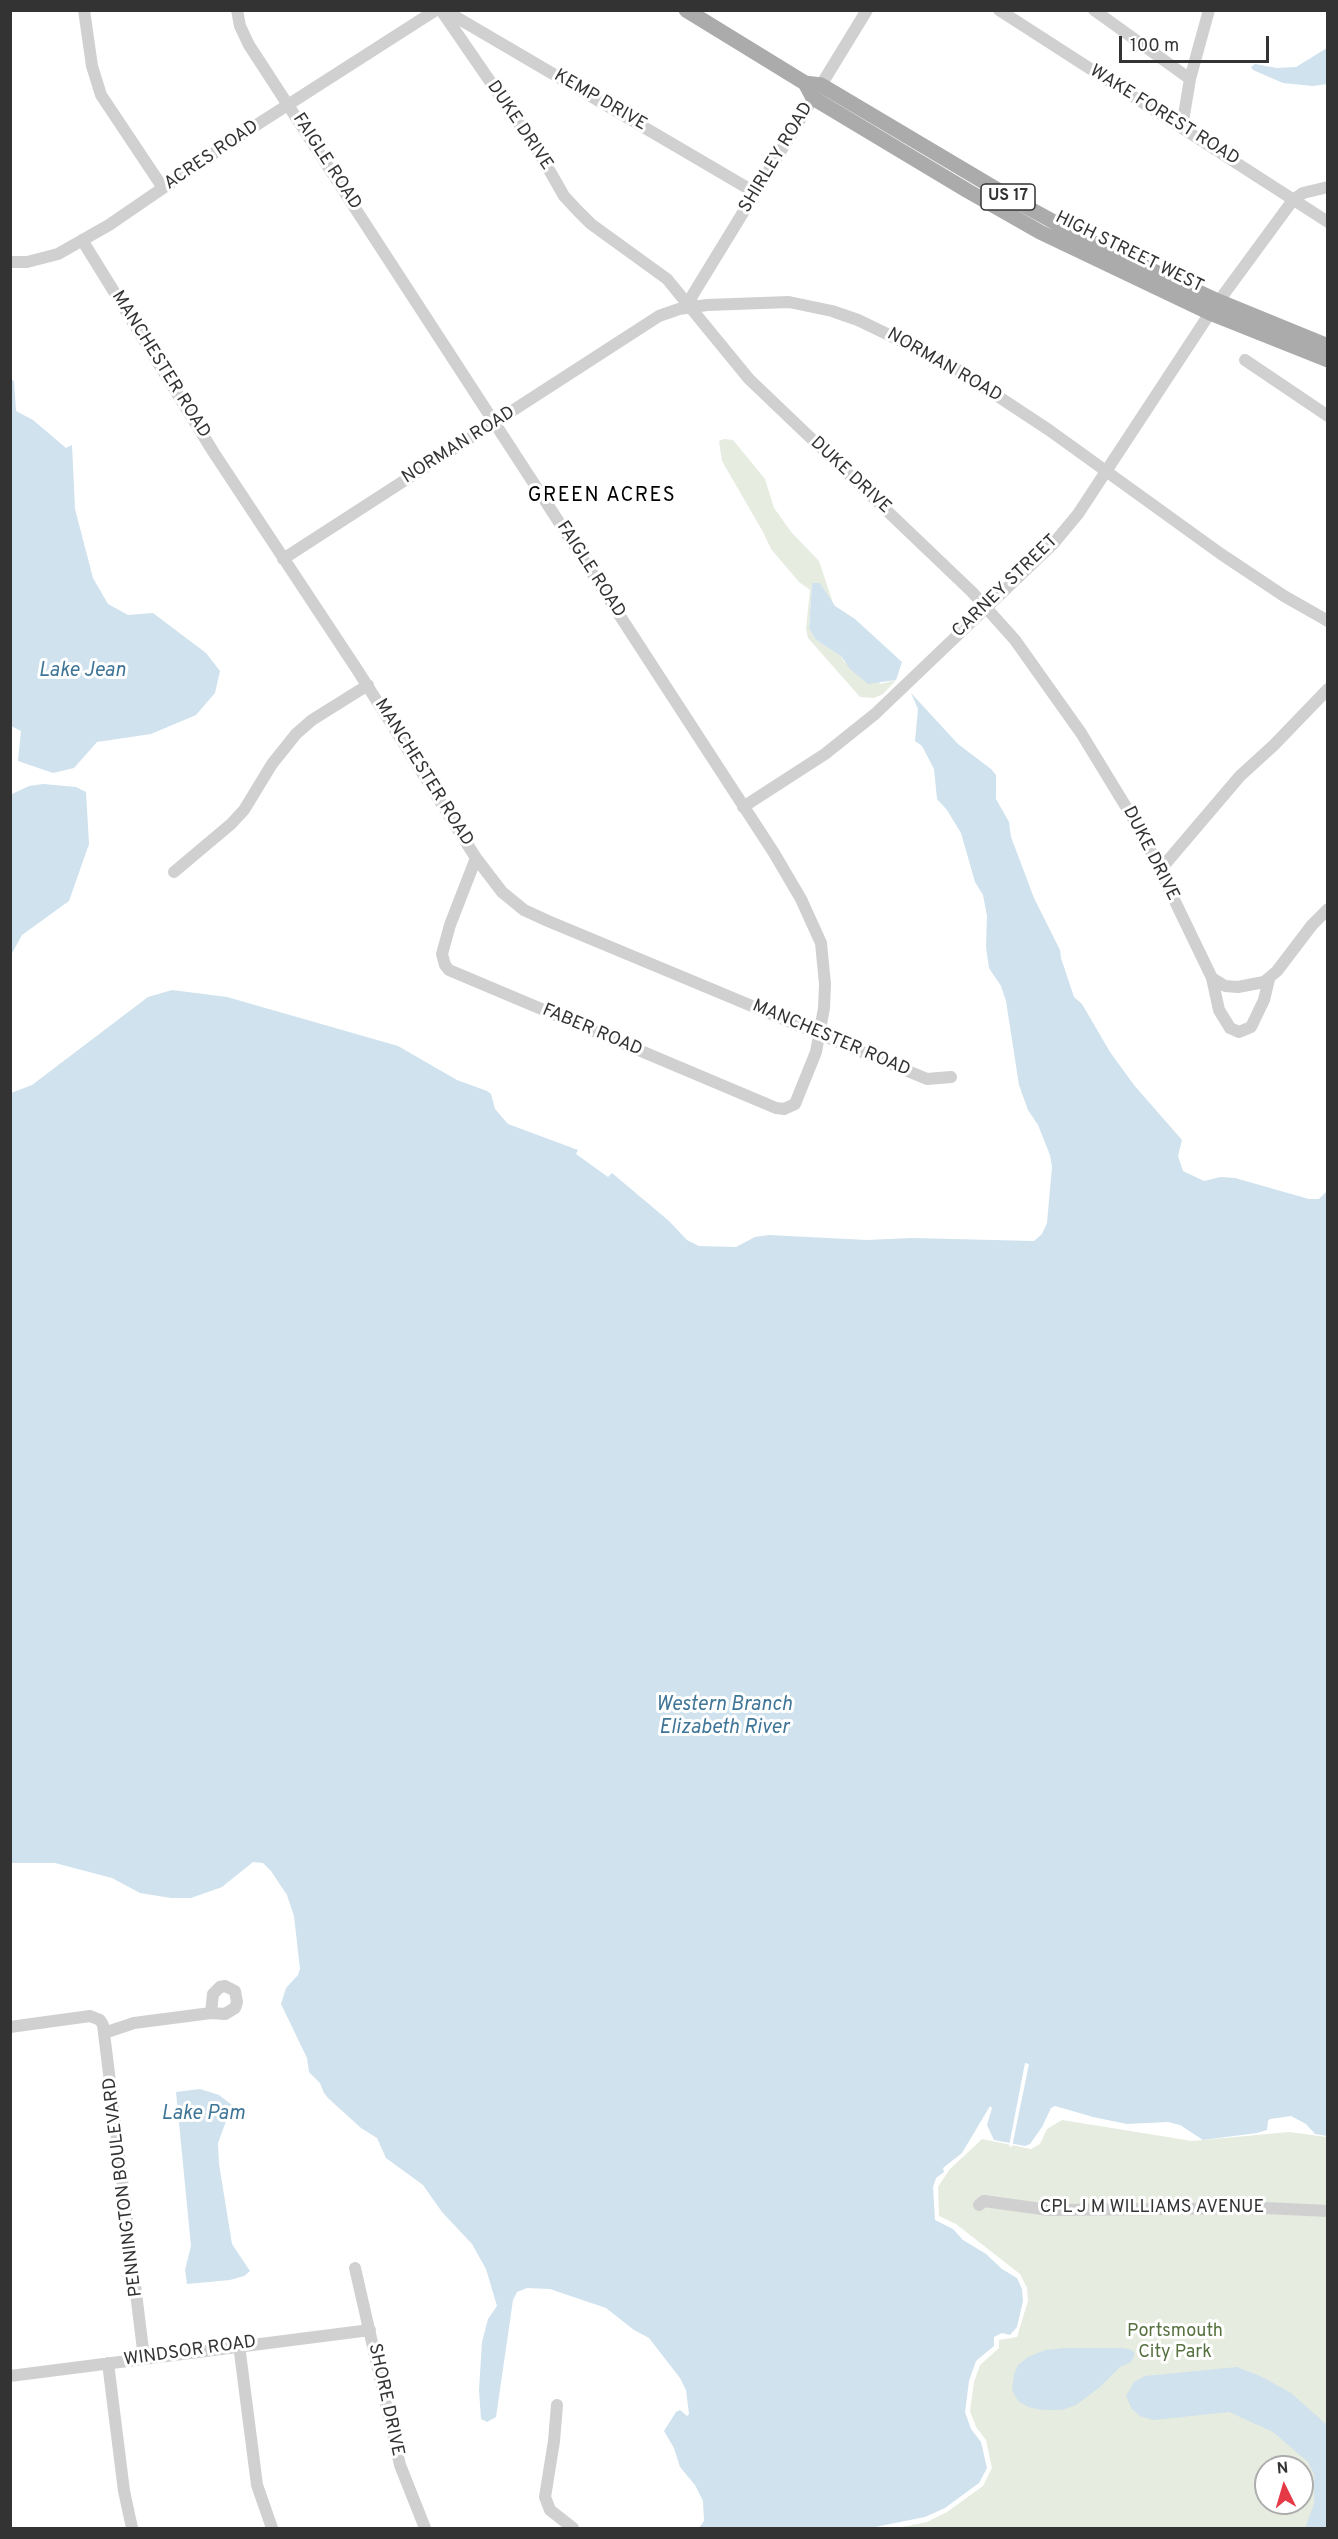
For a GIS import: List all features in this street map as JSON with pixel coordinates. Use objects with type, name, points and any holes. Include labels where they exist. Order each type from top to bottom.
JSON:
[{"type":"main road","points":[[686,10],[817,91]]},
{"type":"main road","name":"HIGH STREET WEST","points":[[817,91],[968,191],[1040,232],[1214,307],[1328,360]]},
{"type":"main road","name":"HIGH STREET WEST","points":[[1214,307],[1328,346]]},
{"type":"street","points":[[84,10],[92,66],[101,95],[163,188]]},
{"type":"street","name":"FAIGLE ROAD","points":[[237,10],[240,26],[249,45],[801,899],[820,943],[825,984],[819,1035],[811,1067],[795,1104],[784,1109],[776,1108]]},
{"type":"street","name":"ACRES ROAD","points":[[10,262],[27,262],[47,258],[82,240],[436,10]]},
{"type":"street","name":"KEMP DRIVE","points":[[443,10],[756,193]]},
{"type":"street","name":"DUKE DRIVE","points":[[443,10],[540,154],[564,196],[591,224],[667,279],[720,345],[780,411],[916,537],[987,607],[1039,672],[1081,733],[1142,832],[1212,978],[1223,1020],[1230,1028],[1239,1032],[1251,1027],[1259,1013],[1269,979],[1328,909]]},
{"type":"street","name":"SHIRLEY ROAD","points":[[690,307],[692,296],[867,10]]},
{"type":"street","name":"WAKE FOREST ROAD","points":[[999,10],[1328,222]]},
{"type":"street","points":[[1094,10],[1190,79]]},
{"type":"street","points":[[1182,127],[1190,79],[1209,10]]},
{"type":"street","points":[[1293,200],[1304,193],[1328,187]]},
{"type":"street","name":"CARNEY STREET","points":[[743,807],[853,733],[1053,544],[1078,514],[1214,307],[1293,200]]},
{"type":"street","name":"MANCHESTER ROAD","points":[[82,240],[284,559],[368,685],[476,858],[502,892],[524,910],[819,1035],[927,1079],[951,1077]]},
{"type":"street","name":"NORMAN ROAD","points":[[284,559],[659,316],[690,307],[789,302],[832,311],[858,320],[949,364],[1049,430],[1221,554],[1284,596],[1328,621]]},
{"type":"street","points":[[1245,360],[1328,417]]},
{"type":"street","points":[[174,872],[231,824],[244,810],[272,764],[296,734],[320,714],[368,685]]},
{"type":"street","points":[[1160,870],[1240,776],[1281,739],[1328,689]]},
{"type":"street","name":"FABER ROAD","points":[[476,858],[448,930],[442,954],[445,965],[452,972],[776,1108]]},
{"type":"street","points":[[1212,978],[1225,986],[1238,987],[1251,986],[1269,979]]},
{"type":"street","points":[[104,2033],[134,2024],[212,2013]]},
{"type":"street","name":"PENNINGTON BOULEVARD","points":[[10,2027],[90,2016],[97,2018],[103,2025],[144,2358]]},
{"type":"street","name":"CPL J M WILLIAMS AVENUE","points":[[979,2205],[984,2201],[1049,2210],[1275,2208],[1328,2211]]},
{"type":"street","name":"SHORE DRIVE","points":[[355,2268],[400,2465],[425,2529]]},
{"type":"street","name":"WINDSOR ROAD","points":[[10,2376],[370,2330]]},
{"type":"street","points":[[239,2345],[258,2485],[272,2529]]},
{"type":"street","points":[[108,2363],[124,2491],[132,2529]]},
{"type":"street","points":[[557,2405],[545,2497],[550,2510],[573,2529]]},
{"type":"green space","points":[[733,440],[765,479],[774,508],[792,533],[819,561],[834,606],[820,583],[812,583],[809,627],[816,640],[841,656],[844,662],[881,684],[896,680],[883,694],[874,698],[860,697],[808,638],[806,629],[810,590],[799,582],[771,549],[722,461],[719,441]]},
{"type":"green space","name":"Portsmouth City Park","points":[[1062,2120],[1192,2141],[1289,2132],[1327,2137],[1327,2528],[897,2528],[927,2522],[947,2512],[983,2486],[992,2468],[986,2440],[976,2427],[970,2411],[974,2382],[980,2365],[999,2348],[999,2340],[1017,2337],[1028,2301],[1027,2288],[1020,2274],[956,2224],[939,2216],[938,2187],[949,2170],[982,2139],[1031,2149],[1040,2144],[1047,2129]]},
{"type":"water","points":[[1327,48],[1327,84],[1313,86],[1283,83],[1251,67],[1255,64],[1277,68],[1296,67]]},
{"type":"water","name":"Lake Jean","points":[[10,379],[14,381],[16,411],[33,420],[66,448],[72,445],[75,509],[93,578],[108,604],[128,615],[153,613],[206,653],[220,671],[215,693],[196,715],[151,734],[97,742],[74,768],[53,773],[18,761],[21,731],[11,726]]},
{"type":"water","points":[[812,583],[820,583],[835,606],[855,619],[902,662],[896,680],[868,684],[850,669],[841,656],[816,640],[809,628]]},
{"type":"water","name":"Western Branch Elizabeth River","points":[[911,693],[958,744],[996,775],[996,799],[1009,822],[1011,837],[1034,898],[1060,950],[1074,997],[1082,1004],[1110,1052],[1134,1085],[1182,1140],[1178,1156],[1183,1171],[1204,1181],[1221,1177],[1235,1178],[1309,1199],[1319,1199],[1327,1191],[1327,2136],[1315,2134],[1306,2124],[1291,2116],[1270,2119],[1267,2130],[1257,2133],[1203,2140],[1180,2125],[1168,2122],[1127,2124],[1055,2106],[1051,2108],[1030,2144],[1025,2146],[994,2140],[987,2125],[992,2108],[990,2106],[962,2153],[943,2168],[944,2172],[936,2178],[933,2187],[935,2220],[953,2229],[963,2240],[1017,2278],[1022,2289],[1023,2301],[1017,2327],[1010,2335],[1002,2333],[994,2337],[994,2346],[976,2361],[969,2381],[965,2412],[971,2429],[981,2442],[987,2468],[979,2483],[945,2508],[925,2517],[870,2528],[699,2528],[704,2521],[703,2501],[695,2485],[680,2467],[674,2448],[664,2431],[676,2412],[680,2410],[687,2416],[689,2414],[686,2390],[680,2378],[649,2338],[634,2330],[606,2308],[550,2289],[527,2288],[517,2292],[513,2300],[496,2417],[487,2422],[481,2419],[479,2390],[482,2342],[488,2319],[497,2306],[486,2269],[472,2244],[442,2212],[423,2185],[386,2158],[377,2138],[361,2128],[329,2099],[320,2083],[309,2072],[307,2058],[281,2004],[286,1988],[298,1975],[300,1969],[294,1916],[287,1895],[263,1863],[253,1862],[222,1887],[191,1898],[171,1898],[140,1893],[112,1878],[55,1863],[11,1863],[11,1093],[32,1085],[148,997],[172,990],[227,997],[398,1046],[457,1080],[487,1091],[491,1094],[495,1109],[508,1124],[578,1150],[576,1154],[608,1177],[612,1173],[669,1221],[687,1240],[699,1246],[736,1247],[755,1237],[769,1235],[867,1240],[912,1238],[1034,1241],[1042,1234],[1047,1223],[1052,1167],[1050,1155],[1038,1125],[1028,1110],[1019,1085],[1006,1001],[1001,986],[989,968],[986,947],[987,916],[983,895],[975,882],[961,833],[947,810],[937,799],[934,769],[922,746],[915,741],[918,709]]},
{"type":"water","points":[[43,784],[76,787],[86,792],[89,844],[69,901],[22,935],[11,955],[11,797],[12,794],[29,786]]},
{"type":"water","name":"Lake Pam","points":[[200,2089],[219,2095],[232,2105],[218,2143],[219,2164],[232,2244],[250,2271],[244,2276],[230,2280],[187,2284],[185,2270],[191,2246],[176,2092]]},
{"type":"water","points":[[1123,2348],[1132,2350],[1135,2354],[1131,2362],[1120,2367],[1100,2387],[1076,2405],[1062,2410],[1043,2410],[1028,2407],[1018,2401],[1012,2390],[1018,2365],[1028,2357],[1045,2350]]},
{"type":"water","points":[[1237,2367],[1260,2376],[1291,2393],[1327,2425],[1327,2528],[1305,2528],[1310,2515],[1314,2515],[1314,2455],[1300,2455],[1273,2432],[1229,2412],[1153,2420],[1140,2416],[1132,2409],[1126,2396],[1134,2382],[1145,2376]]},
{"type":"pier","points":[[1025,2063],[1029,2064],[1012,2147],[1009,2146]]},
{"type":"district","name":"GREEN ACRES","points":[[602,497]]}]
